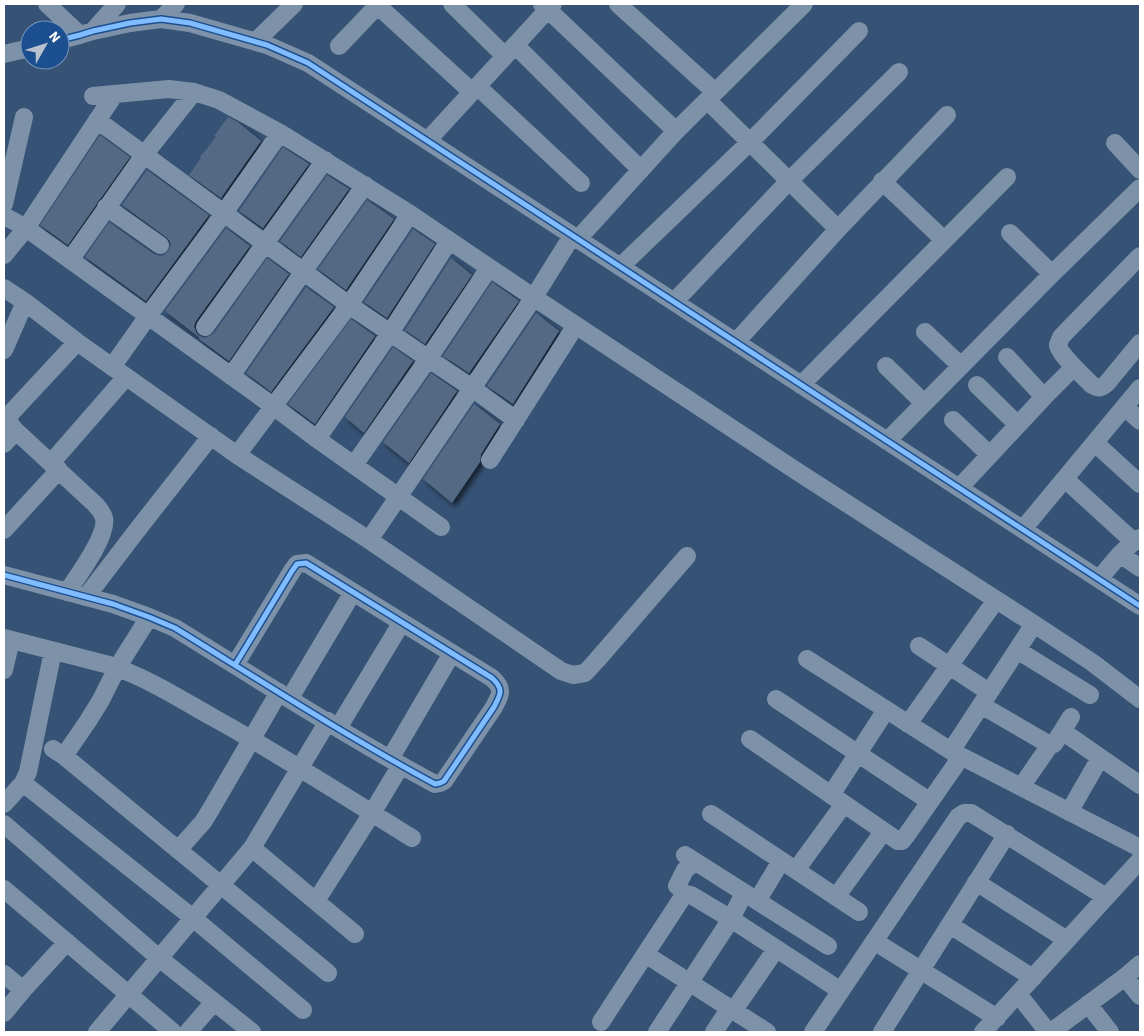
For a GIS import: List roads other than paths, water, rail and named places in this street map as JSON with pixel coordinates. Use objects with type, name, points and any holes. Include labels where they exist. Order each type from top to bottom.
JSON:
[{"type":"street","points":[[48,4],[87,33]]},
{"type":"street","points":[[87,33],[116,4]]},
{"type":"street","points":[[161,19],[176,4]]},
{"type":"street","points":[[256,41],[294,4]]},
{"type":"street","points":[[339,46],[377,4],[581,182]]},
{"type":"street","points":[[452,4],[510,51],[641,170]]},
{"type":"street","points":[[618,4],[711,96],[750,142],[838,229]]},
{"type":"street","points":[[369,540],[575,238],[676,131],[804,4]]},
{"type":"street","points":[[427,141],[510,51],[548,6],[676,131]]},
{"type":"street","points":[[70,37],[130,23],[161,19],[190,23],[256,41],[308,64],[1140,606]]},
{"type":"street","points":[[620,267],[750,142],[859,31]]},
{"type":"street","points":[[4,54],[20,50]]},
{"type":"street","points":[[674,302],[789,181],[900,72]]},
{"type":"street","points":[[93,96],[169,89],[194,92],[219,100],[280,133],[410,214],[790,467],[1094,663],[1140,699]]},
{"type":"street","points":[[70,260],[144,155],[194,92]]},
{"type":"street","points":[[4,255],[26,228],[114,95]]},
{"type":"street","points":[[736,342],[882,181],[947,115]]},
{"type":"street","points":[[4,204],[24,117]]},
{"type":"street","points":[[97,120],[349,305],[516,420]]},
{"type":"street","points":[[4,530],[55,466],[119,372],[148,316],[280,133]]},
{"type":"street","points":[[1115,143],[1140,170]]},
{"type":"street","points":[[204,327],[325,160]]},
{"type":"street","points":[[801,385],[1007,177]]},
{"type":"street","points":[[882,181],[944,240]]},
{"type":"street","points":[[231,376],[365,186]]},
{"type":"street","points":[[887,441],[1140,188]]},
{"type":"street","points":[[106,207],[160,245]]},
{"type":"street","points":[[237,455],[349,305],[410,214]]},
{"type":"street","points":[[4,218],[26,228],[316,439],[441,526]]},
{"type":"street","points":[[1010,233],[1052,274]]},
{"type":"street","points":[[316,439],[390,333],[449,241]]},
{"type":"street","points":[[1140,256],[1061,337],[1058,349],[1092,385],[1102,388],[1140,343]]},
{"type":"street","points":[[354,465],[489,268]]},
{"type":"street","points":[[4,288],[76,342],[237,455],[369,540],[560,671],[573,675],[585,673],[687,556]]},
{"type":"street","points":[[4,350],[25,302]]},
{"type":"street","points":[[490,460],[576,325]]},
{"type":"street","points":[[925,332],[961,366]]},
{"type":"street","points":[[67,592],[94,550],[104,524],[104,516],[96,505],[16,431],[10,424],[9,418],[11,413],[76,342]]},
{"type":"street","points":[[1007,357],[1044,397]]},
{"type":"street","points":[[886,366],[924,403]]},
{"type":"street","points":[[959,488],[1074,367]]},
{"type":"street","points":[[978,385],[1018,425]]},
{"type":"street","points":[[1023,529],[1140,388]]},
{"type":"street","points":[[1125,407],[1140,420]]},
{"type":"street","points":[[953,420],[990,455]]},
{"type":"street","points":[[4,444],[16,431]]},
{"type":"street","points":[[86,597],[211,436]]},
{"type":"street","points":[[1095,443],[1140,484]]},
{"type":"street","points":[[1066,478],[1137,540],[1120,554],[1099,579]]},
{"type":"street","points":[[1120,554],[1140,568]]},
{"type":"street","points":[[4,575],[113,604],[175,628],[235,665],[333,725],[435,784],[444,780],[500,696],[501,690],[492,678],[306,563],[297,564],[235,665]]},
{"type":"street","points":[[178,850],[203,822],[251,739],[284,695],[353,592]]},
{"type":"street","points":[[908,724],[996,600]]},
{"type":"street","points":[[150,617],[117,668],[97,707],[58,752],[328,973]]},
{"type":"street","points":[[97,1032],[252,848],[300,768],[333,725],[402,622]]},
{"type":"street","points":[[750,739],[883,832],[898,841],[902,841],[929,801],[985,699],[1034,624]]},
{"type":"street","points":[[4,670],[7,639],[117,668],[173,694],[300,768],[412,838]]},
{"type":"street","points":[[919,646],[950,666],[985,699],[1050,745]]},
{"type":"street","points":[[1017,650],[1090,695]]},
{"type":"street","points":[[4,804],[23,783],[28,772],[53,651]]},
{"type":"street","points":[[316,901],[372,813],[395,762],[452,653]]},
{"type":"street","points":[[807,659],[956,754],[1140,848]]},
{"type":"street","points":[[776,699],[929,801]]},
{"type":"street","points":[[657,1032],[731,918],[750,897],[789,865],[837,800],[858,754],[886,710]]},
{"type":"street","points":[[1020,787],[1050,745],[1054,744],[1067,724],[1100,758],[1140,785]]},
{"type":"street","points":[[1069,812],[1100,758]]},
{"type":"street","points":[[23,783],[193,918],[303,1010]]},
{"type":"street","points":[[813,1032],[958,818],[964,813],[971,813],[1007,834],[1106,898]]},
{"type":"street","points":[[711,814],[859,912]]},
{"type":"street","points":[[4,824],[159,958],[252,1032]]},
{"type":"street","points":[[836,896],[883,832]]},
{"type":"street","points":[[882,1032],[1007,834]]},
{"type":"street","points":[[252,848],[355,934]]},
{"type":"street","points":[[677,886],[690,858],[828,946]]},
{"type":"street","points":[[983,1032],[1140,860]]},
{"type":"street","points":[[976,882],[1067,940]]},
{"type":"street","points":[[4,889],[174,1032]]},
{"type":"street","points":[[602,1022],[686,894],[731,918],[840,991]]},
{"type":"street","points":[[950,925],[1032,978]]},
{"type":"street","points":[[874,941],[996,1018]]},
{"type":"street","points":[[4,1013],[22,990],[66,942]]},
{"type":"street","points":[[714,1032],[776,949]]},
{"type":"street","points":[[645,954],[768,1032]]},
{"type":"street","points":[[1018,994],[1049,1032],[1140,964]]},
{"type":"street","points":[[4,974],[22,990]]},
{"type":"street","points":[[1125,977],[1140,996]]},
{"type":"street","points":[[188,1032],[214,1002]]},
{"type":"street","points":[[1088,1004],[1110,1032]]}]
